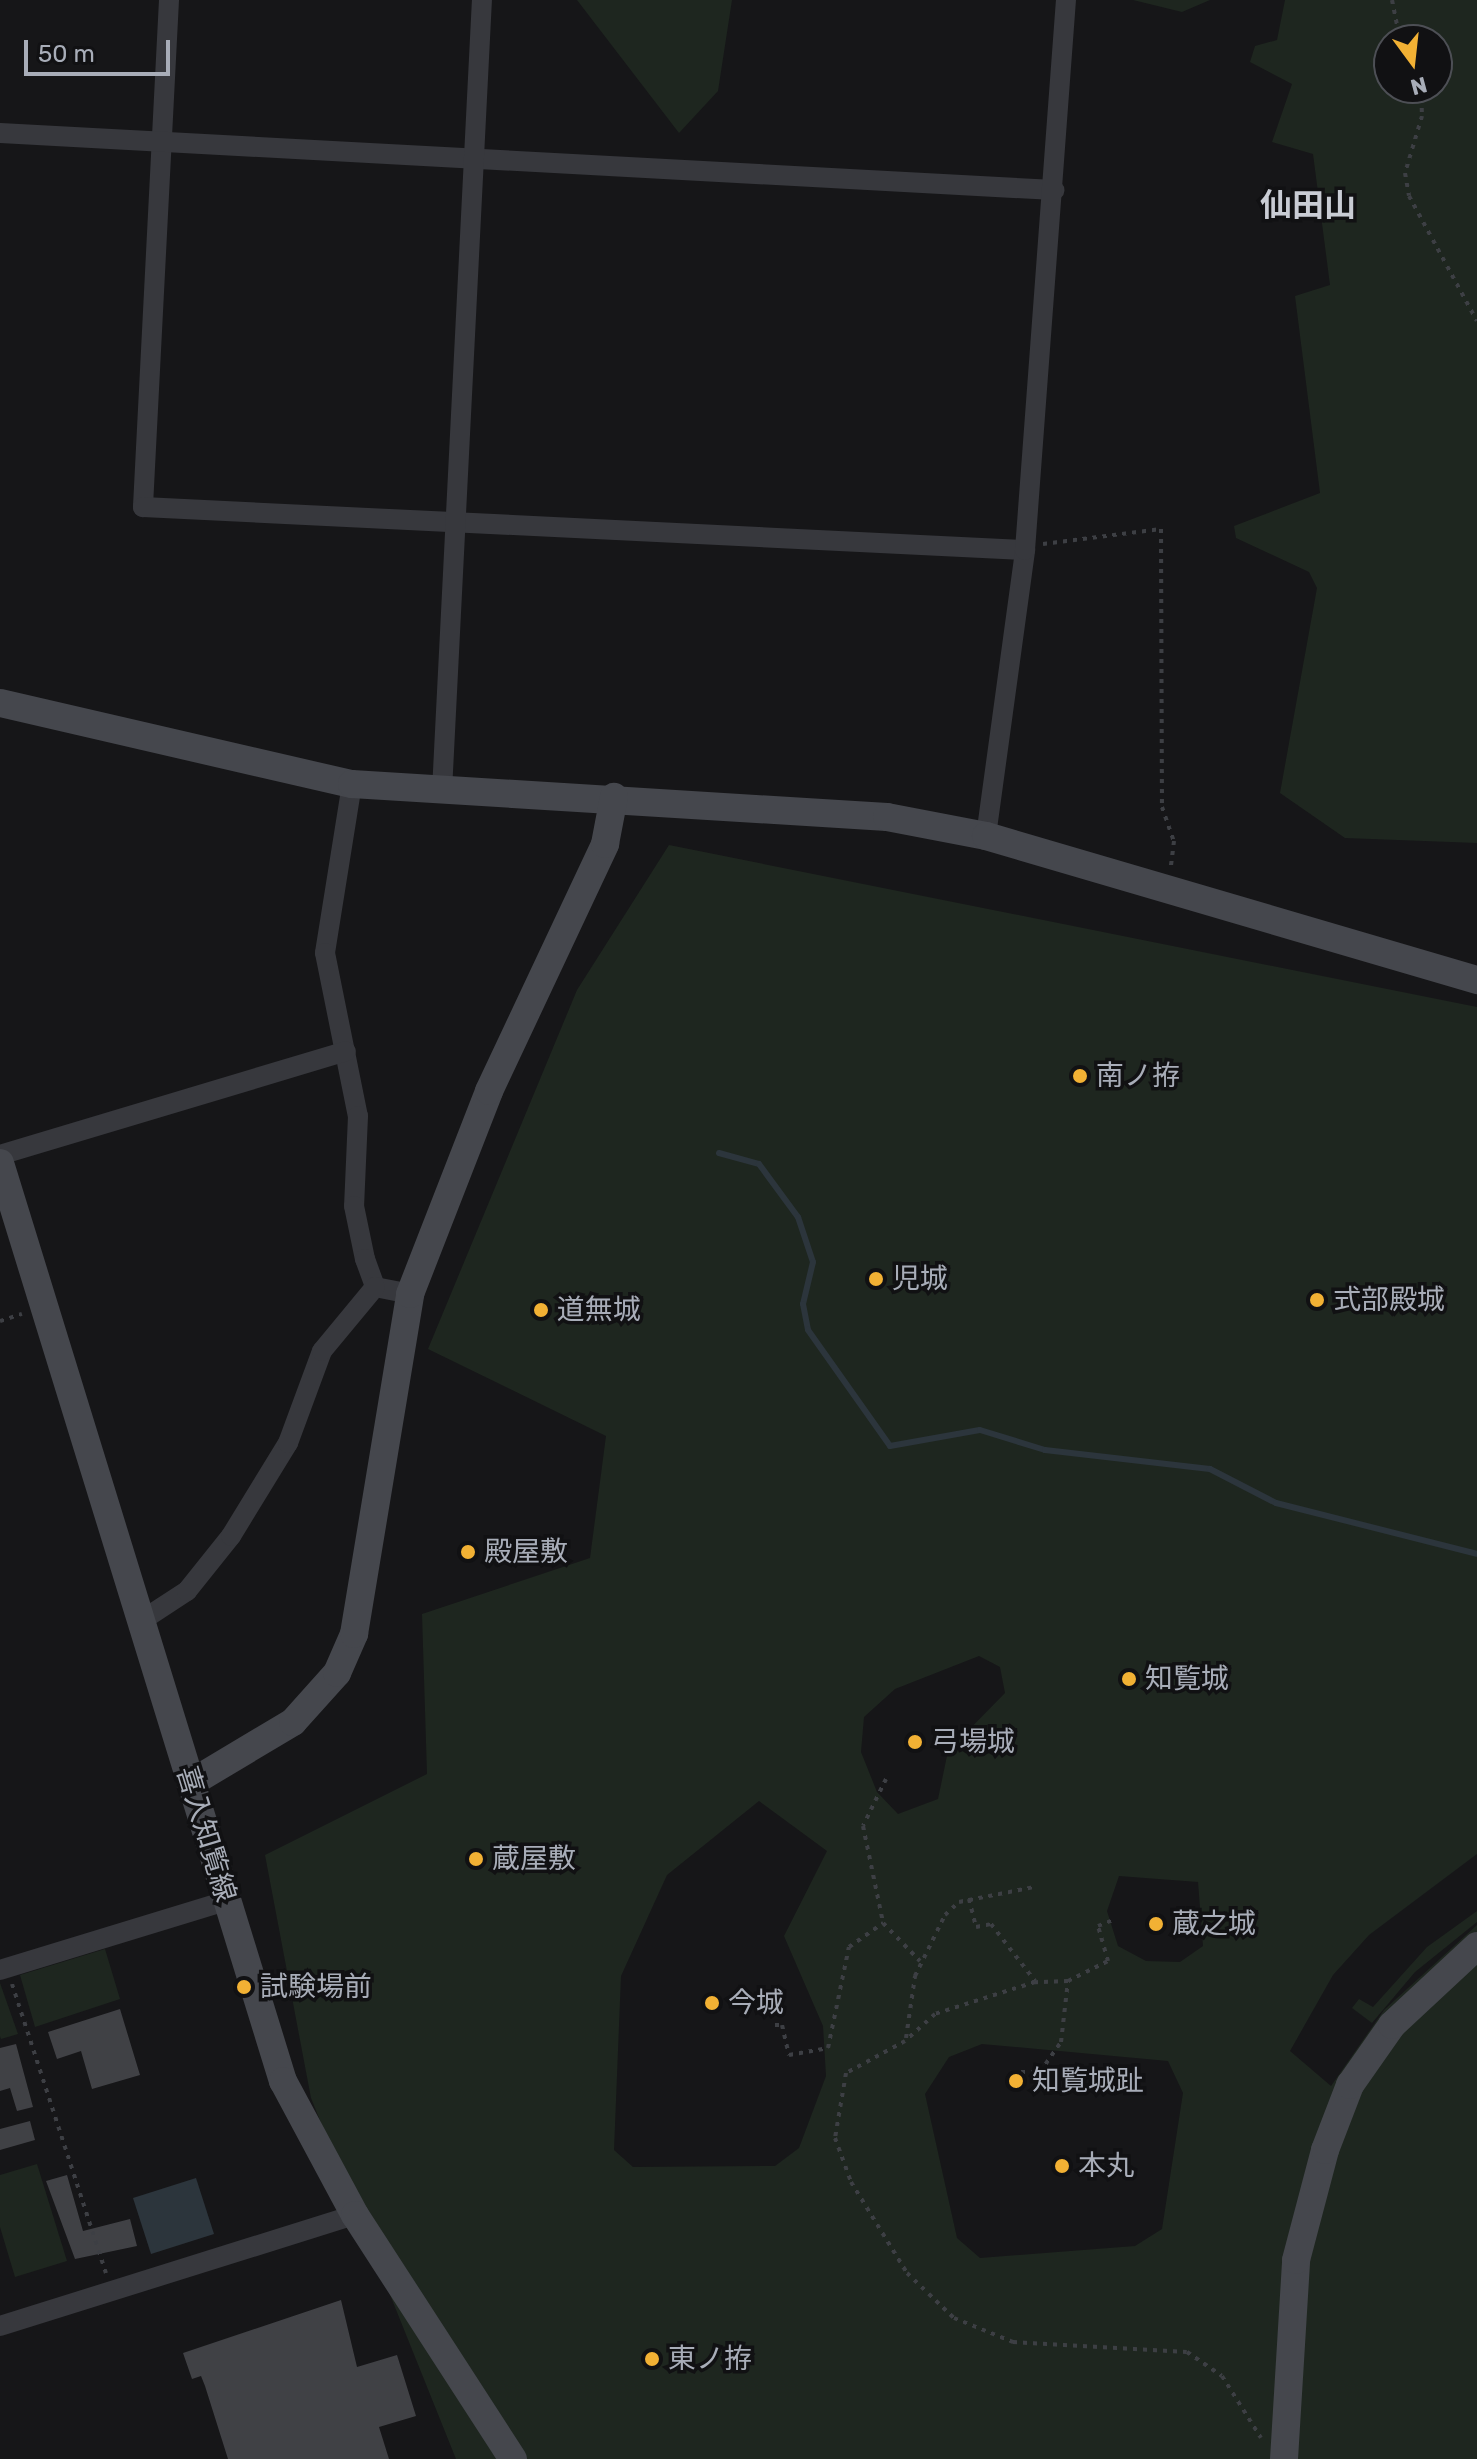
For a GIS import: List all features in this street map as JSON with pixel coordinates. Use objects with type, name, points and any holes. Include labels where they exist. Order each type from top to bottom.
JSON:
[{"type":"street","points":[[169,0],[157,141],[143,507],[456,525],[1025,550]]},
{"type":"street","points":[[442,791],[482,0]]},
{"type":"street","points":[[986,836],[1025,550],[1066,0]]},
{"type":"street","points":[[0,133],[1054,190]]},
{"type":"street","points":[[0,703],[352,784],[810,808],[986,836],[1477,980]]},
{"type":"street","points":[[352,784],[324,932],[358,1116],[354,1206],[375,1287]]},
{"type":"street","points":[[191,1783],[248,1754],[314,1702],[354,1634],[410,1294],[489,1091],[605,844],[614,797]]},
{"type":"street","points":[[0,1155],[346,1051]]},
{"type":"street","name":"喜入知覧線","points":[[0,1163],[283,2081],[355,2215],[513,2459]]},
{"type":"street","points":[[375,1287],[410,1294]]},
{"type":"street","points":[[141,1621],[187,1591],[238,1526],[288,1443],[322,1351],[375,1287]]},
{"type":"street","points":[[4,1969],[226,1901]]},
{"type":"street","points":[[1284,2455],[1296,2260],[1325,2150],[1350,2085],[1392,2025],[1477,1946]]},
{"type":"street","points":[[0,2326],[355,2215]]},
{"type":"path","points":[[1392,0],[1397,24]]},
{"type":"path","points":[[1422,104],[1422,116],[1405,173],[1409,196],[1477,321]]},
{"type":"path","points":[[1025,550],[1161,529],[1162,807],[1174,841],[1169,888]]},
{"type":"path","points":[[886,1779],[863,1826],[883,1923],[920,1961]]},
{"type":"path","points":[[905,2041],[920,1961],[945,1915],[969,1899],[1034,1887]]},
{"type":"path","points":[[969,1899],[976,1927],[991,1924],[1035,1982]]},
{"type":"path","points":[[1113,1920],[1098,1926],[1108,1961],[1068,1981],[1035,1982],[935,2014],[905,2041],[846,2073],[833,2121],[851,2182],[927,2298],[1013,2342],[1187,2352],[1222,2376],[1254,2434],[1284,2455]]},
{"type":"path","points":[[775,2025],[782,2025],[789,2055],[828,2048],[849,1947],[883,1923]]},
{"type":"path","points":[[4,1969],[112,2290]]},
{"type":"path","points":[[1021,2072],[1040,2072],[1061,2042],[1068,1981]]},
{"type":"shaded area","points":[[577,0],[732,0],[718,91],[679,133]]},
{"type":"shaded area","points":[[1133,0],[1210,0],[1182,12]]},
{"type":"shaded area","points":[[1285,0],[1477,0],[1477,843],[1345,838],[1280,793],[1317,588],[1309,572],[1236,538],[1234,526],[1320,493],[1295,296],[1330,285],[1313,154],[1272,142],[1292,84],[1250,62],[1255,46],[1277,40]]},
{"type":"shaded area","points":[[669,845],[1477,1007],[1477,1854],[1369,1935],[1333,1975],[1290,2051],[1331,2086],[1384,2010],[1477,1925],[1477,2459],[456,2459],[311,2098],[265,1855],[427,1774],[422,1614],[590,1558],[606,1436],[428,1349],[577,990]],"holes":[[[979,1656],[1000,1667],[1005,1693],[948,1751],[938,1799],[898,1814],[877,1792],[861,1752],[864,1717],[895,1689]],[[759,1801],[827,1851],[784,1936],[823,2026],[826,2076],[799,2148],[775,2166],[633,2167],[614,2150],[621,1976],[667,1875]],[[1119,1876],[1198,1882],[1203,1946],[1180,1962],[1146,1961],[1118,1946],[1107,1911]],[[982,2044],[1168,2061],[1183,2093],[1162,2229],[1135,2246],[980,2258],[957,2238],[925,2094],[949,2057]]]},
{"type":"shaded area","points":[[1477,1911],[1477,1922],[1415,1972],[1372,2023],[1352,2008],[1359,1999],[1373,2007],[1427,1947]]},
{"type":"shaded area","points":[[105,1949],[120,1999],[35,2027],[20,1975]]},
{"type":"shaded area","points":[[0,1983],[18,2034],[1,2039],[0,2036]]},
{"type":"shaded area","points":[[37,2164],[67,2261],[15,2277],[0,2227],[0,2175]]},
{"type":"shaded area","points":[[196,2178],[214,2234],[151,2254],[133,2198]]},
{"type":"building","points":[[120,2009],[140,2075],[92,2089],[81,2051],[57,2059],[48,2032]]},
{"type":"building","points":[[16,2044],[33,2107],[17,2111],[10,2088],[0,2091],[0,2048]]},
{"type":"building","points":[[30,2121],[35,2140],[0,2150],[0,2129]]},
{"type":"building","points":[[67,2175],[83,2231],[130,2219],[137,2246],[75,2259],[46,2181]]},
{"type":"building","points":[[341,2300],[357,2367],[397,2355],[416,2416],[379,2427],[389,2459],[228,2459],[201,2376],[192,2379],[183,2353]]},
{"type":"waterway","points":[[719,1153],[759,1164],[798,1217],[813,1262],[803,1304],[808,1330],[890,1446],[980,1430],[1045,1450],[1210,1469],[1276,1503],[1477,1554]]},
{"type":"place","name":"南ノ拵","points":[[1080,1076]]},
{"type":"place","name":"児城","points":[[876,1279]]},
{"type":"place","name":"式部殿城","points":[[1317,1300]]},
{"type":"place","name":"道無城","points":[[541,1310]]},
{"type":"place","name":"殿屋敷","points":[[468,1552]]},
{"type":"place","name":"知覧城","points":[[1129,1679]]},
{"type":"place","name":"弓場城","points":[[915,1742]]},
{"type":"place","name":"蔵屋敷","points":[[476,1859]]},
{"type":"place","name":"蔵之城","points":[[1156,1924]]},
{"type":"place","name":"試験場前","points":[[244,1987]]},
{"type":"place","name":"今城","points":[[712,2003]]},
{"type":"place","name":"知覧城趾","points":[[1016,2081]]},
{"type":"place","name":"本丸","points":[[1062,2166]]},
{"type":"place","name":"東ノ拵","points":[[652,2359]]},
{"type":"district","name":"仙田山","points":[[1308,205]]}]
